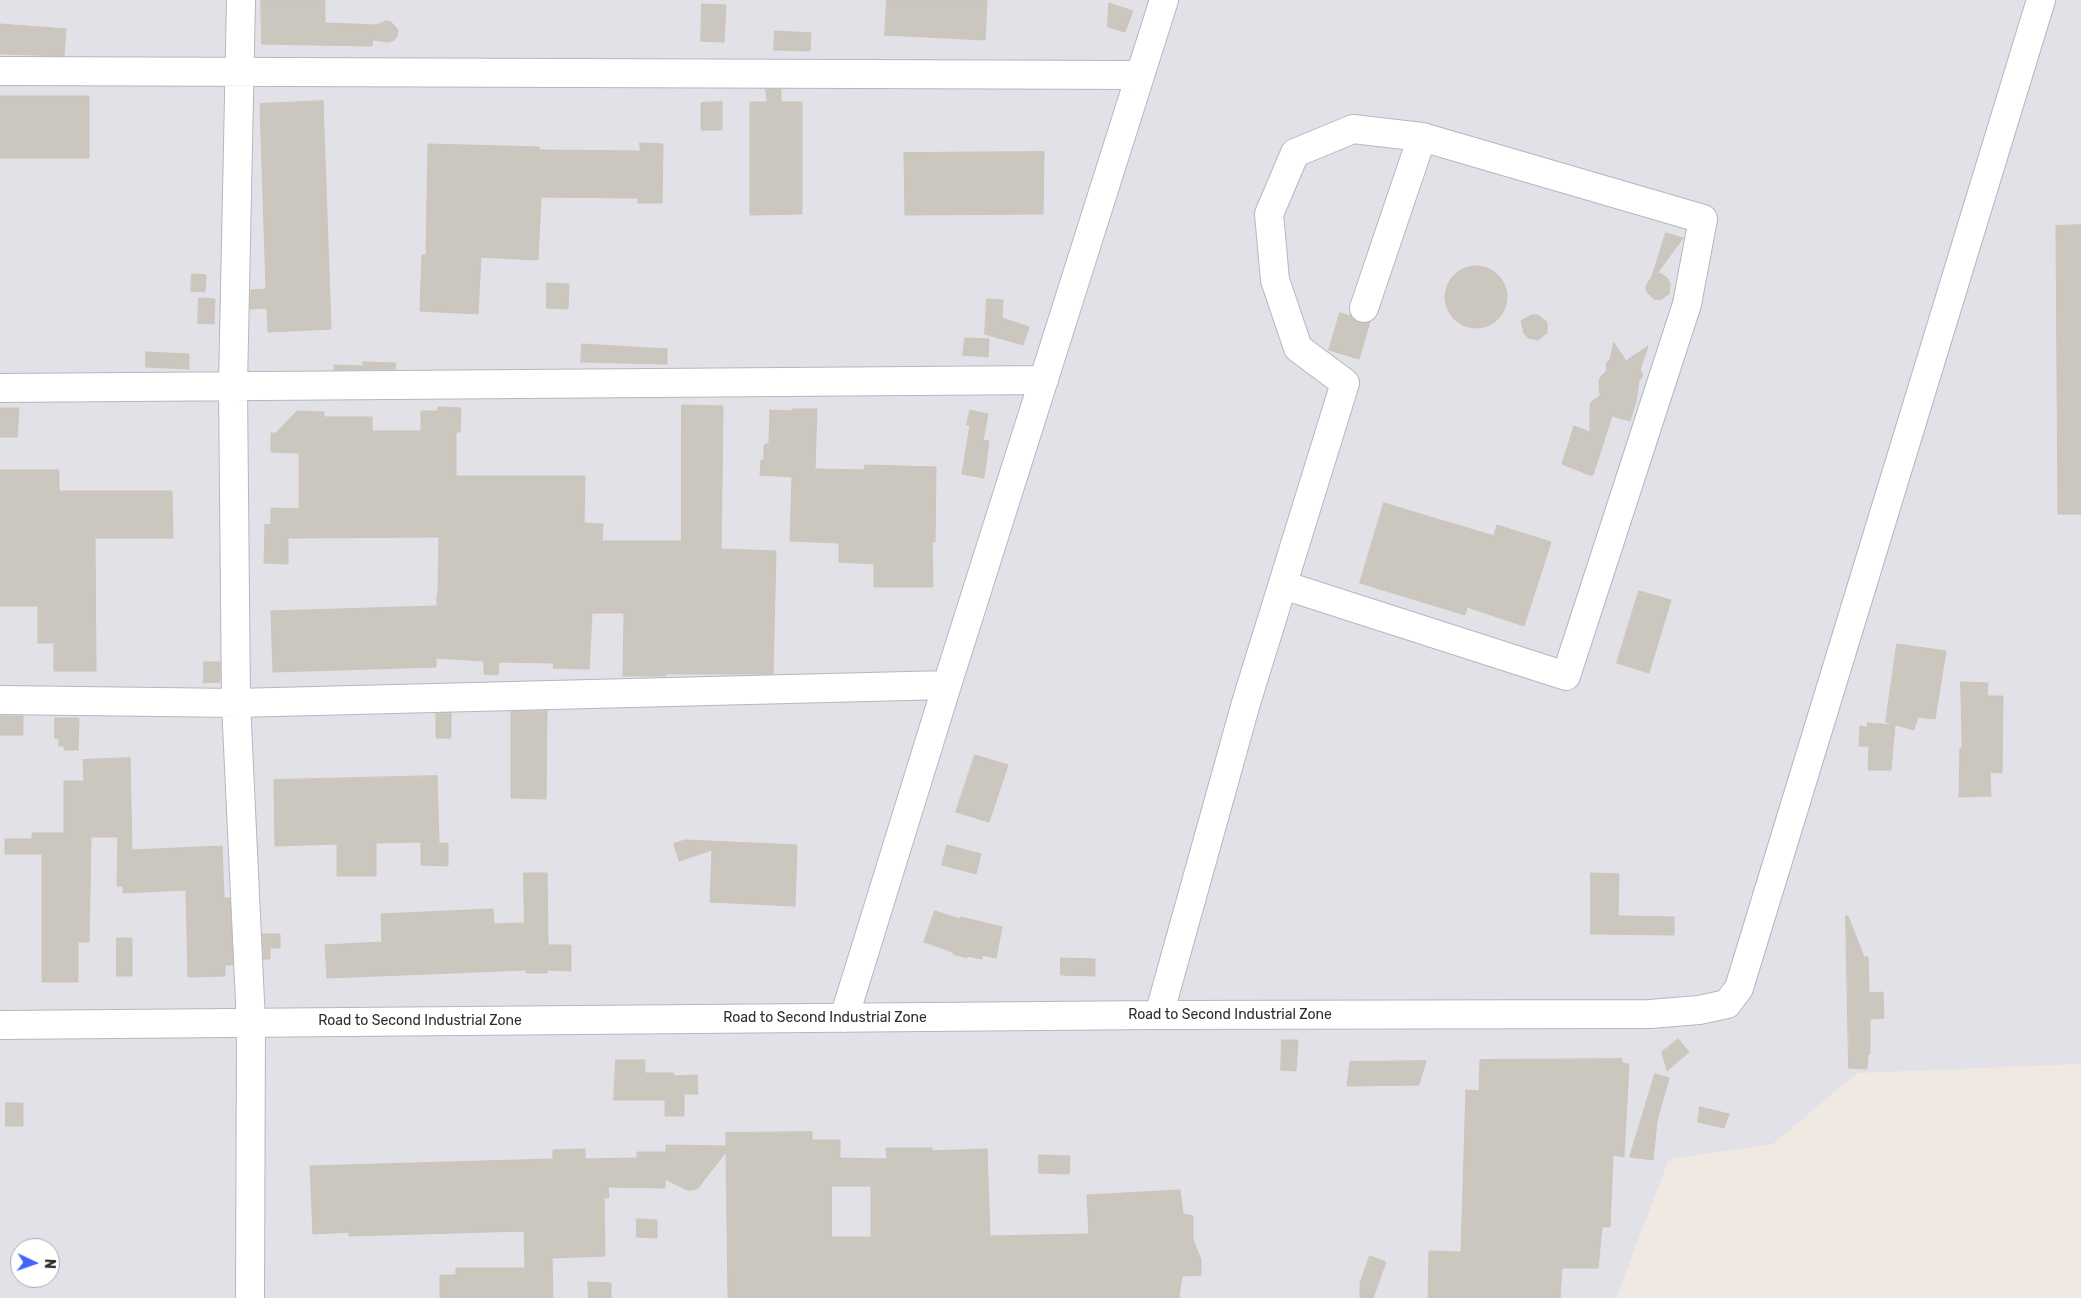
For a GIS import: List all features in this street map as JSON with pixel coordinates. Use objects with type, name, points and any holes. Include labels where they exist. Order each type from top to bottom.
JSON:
[{"type":"street","points":[[241,0],[233,386],[236,703],[251,1023],[250,1298]]},
{"type":"street","points":[[844,1018],[947,685],[1164,0]]},
{"type":"street","name":"Road to Second Industrial Zone","points":[[0,1025],[1158,1015],[1650,1014],[1699,1010],[1727,1004],[1740,988],[2041,0]]},
{"type":"street","points":[[0,71],[1140,76]]},
{"type":"street","points":[[1158,1015],[1246,703],[1345,383],[1298,348],[1275,280],[1269,214],[1294,153],[1352,129],[1422,137],[1703,219],[1687,304],[1566,676],[1283,585]]},
{"type":"street","points":[[1364,308],[1422,137]]},
{"type":"street","points":[[0,388],[1044,380]]},
{"type":"street","points":[[0,700],[236,703],[947,685]]},
{"type":"shaded area","points":[[0,0],[2081,0],[2081,1064],[1857,1073],[1773,1144],[1669,1159],[1616,1298],[0,1298]]},
{"type":"building","points":[[261,0],[325,0],[325,23],[377,25],[386,21],[391,22],[398,30],[397,36],[394,40],[388,42],[373,40],[372,46],[262,44]]},
{"type":"building","points":[[887,0],[987,0],[985,40],[885,35]]},
{"type":"building","points":[[1109,3],[1133,11],[1125,32],[1108,27]]},
{"type":"building","points":[[702,4],[726,5],[724,42],[701,41]]},
{"type":"building","points":[[0,24],[66,29],[64,56],[0,54]]},
{"type":"building","points":[[775,31],[811,33],[810,51],[774,50]]},
{"type":"building","points":[[766,89],[781,89],[781,102],[802,102],[802,214],[750,215],[750,102],[767,102]]},
{"type":"building","points":[[0,96],[89,96],[89,158],[0,158]]},
{"type":"building","points":[[323,101],[331,329],[268,332],[267,308],[250,309],[251,290],[266,289],[260,104]]},
{"type":"building","points":[[722,102],[722,130],[701,130],[701,103]]},
{"type":"building","points":[[640,143],[663,144],[662,203],[638,203],[638,198],[541,197],[538,260],[481,257],[478,314],[420,311],[422,255],[426,255],[428,144],[539,147],[539,150],[640,151]]},
{"type":"building","points":[[1044,152],[1043,214],[905,215],[904,153]]},
{"type":"building","points":[[2081,225],[2081,514],[2058,514],[2056,226]]},
{"type":"building","points":[[1666,233],[1683,238],[1656,275],[1660,273],[1670,283],[1669,294],[1660,300],[1654,299],[1646,291],[1646,286],[1652,276]]},
{"type":"building","points":[[1470,266],[1482,266],[1498,275],[1505,285],[1507,297],[1505,309],[1498,319],[1482,328],[1470,328],[1459,323],[1450,314],[1445,303],[1445,291],[1450,280],[1459,271]]},
{"type":"building","points":[[192,274],[206,275],[205,292],[191,291]]},
{"type":"building","points":[[547,283],[569,284],[568,309],[547,308]]},
{"type":"building","points":[[199,298],[215,299],[214,324],[198,323]]},
{"type":"building","points":[[987,299],[1003,300],[1002,318],[1029,327],[1023,345],[985,334]]},
{"type":"building","points":[[1340,313],[1351,316],[1359,323],[1370,322],[1359,359],[1329,350]]},
{"type":"building","points":[[1532,315],[1538,315],[1547,322],[1547,333],[1538,340],[1528,338],[1524,333],[1521,321]]},
{"type":"building","points":[[965,338],[989,339],[988,357],[963,355]]},
{"type":"building","points":[[1614,343],[1626,361],[1648,346],[1640,370],[1643,375],[1639,381],[1636,402],[1630,421],[1612,416],[1593,475],[1590,475],[1562,464],[1574,426],[1590,432],[1590,405],[1592,401],[1600,396],[1599,381],[1606,372],[1607,362],[1610,359]]},
{"type":"building","points":[[582,344],[667,349],[667,364],[581,362]]},
{"type":"building","points":[[146,352],[189,354],[189,369],[146,367]]},
{"type":"building","points":[[363,362],[396,363],[395,369],[334,370],[334,365],[363,366]]},
{"type":"building","points":[[682,405],[723,406],[721,549],[776,551],[773,674],[623,676],[624,613],[592,613],[589,669],[553,668],[554,663],[499,662],[498,675],[484,674],[484,661],[436,658],[436,667],[273,672],[271,611],[437,606],[439,537],[288,538],[288,564],[264,563],[265,524],[271,525],[271,508],[299,509],[299,453],[271,452],[271,433],[276,433],[297,411],[324,412],[324,417],[372,417],[372,431],[421,431],[421,411],[438,411],[438,407],[461,408],[460,432],[456,432],[456,476],[585,476],[584,523],[603,524],[602,541],[681,541]]},
{"type":"building","points":[[0,408],[19,408],[17,437],[0,437]]},
{"type":"building","points":[[793,409],[817,409],[815,469],[864,470],[865,465],[936,467],[935,542],[932,542],[933,587],[874,587],[874,564],[839,562],[839,543],[790,541],[792,477],[760,475],[761,460],[764,460],[764,445],[769,443],[770,410],[793,411]]},
{"type":"building","points":[[970,410],[988,414],[983,440],[989,441],[984,478],[962,474],[970,425],[967,425]]},
{"type":"building","points":[[0,470],[59,470],[59,491],[172,491],[173,538],[95,538],[96,671],[54,671],[54,643],[38,643],[38,606],[0,606]]},
{"type":"building","points":[[1384,503],[1494,536],[1497,525],[1551,542],[1524,626],[1467,607],[1465,615],[1360,583]]},
{"type":"building","points":[[1639,591],[1671,600],[1649,673],[1617,663]]},
{"type":"building","points":[[1897,644],[1946,651],[1935,719],[1918,717],[1914,730],[1886,722]]},
{"type":"building","points":[[204,662],[220,662],[220,682],[204,683]]},
{"type":"building","points":[[1961,682],[1988,683],[1987,696],[2003,696],[2002,773],[1990,772],[1991,796],[1959,797],[1960,748],[1962,748]]},
{"type":"building","points":[[547,711],[546,799],[511,798],[511,712]]},
{"type":"building","points":[[451,713],[451,738],[436,738],[436,714]]},
{"type":"building","points":[[0,716],[23,716],[23,735],[0,735]]},
{"type":"building","points":[[55,718],[79,718],[78,750],[64,750],[64,746],[59,746],[59,739],[55,738]]},
{"type":"building","points":[[1868,723],[1895,725],[1891,770],[1868,770],[1869,746],[1859,746],[1860,726],[1867,727]]},
{"type":"building","points":[[975,755],[1008,765],[989,822],[956,812]]},
{"type":"building","points":[[130,758],[132,850],[222,846],[224,898],[230,898],[233,965],[225,965],[225,976],[188,977],[186,890],[123,893],[123,886],[117,886],[118,837],[91,837],[89,942],[78,942],[78,982],[42,982],[42,854],[5,854],[5,839],[32,839],[32,833],[64,833],[64,781],[84,781],[83,760]]},
{"type":"building","points":[[437,776],[439,843],[448,843],[448,866],[421,865],[421,842],[376,843],[376,876],[337,876],[337,844],[275,846],[274,780]]},
{"type":"building","points":[[685,840],[797,845],[795,906],[710,902],[712,850],[679,861],[674,844]]},
{"type":"building","points":[[947,845],[981,854],[976,874],[942,865]]},
{"type":"building","points":[[524,873],[547,873],[548,945],[571,945],[571,971],[547,970],[547,973],[526,973],[526,970],[327,978],[325,945],[382,942],[381,914],[493,909],[494,924],[524,923]]},
{"type":"building","points":[[1591,873],[1619,874],[1618,916],[1674,917],[1674,935],[1591,934]]},
{"type":"building","points":[[935,911],[960,919],[961,917],[1002,927],[996,958],[982,955],[982,959],[967,956],[967,958],[924,942]]},
{"type":"building","points":[[1846,916],[1848,916],[1864,957],[1868,957],[1869,993],[1883,992],[1884,1018],[1870,1019],[1870,1054],[1868,1054],[1867,1069],[1849,1068]]},
{"type":"building","points":[[262,934],[280,934],[280,948],[270,948],[270,959],[264,959]]},
{"type":"building","points":[[117,938],[132,938],[132,976],[117,976]]},
{"type":"building","points":[[1061,958],[1095,959],[1095,976],[1061,975]]},
{"type":"building","points":[[1678,1039],[1689,1052],[1667,1071],[1662,1052]]},
{"type":"building","points":[[1282,1040],[1298,1040],[1296,1071],[1281,1070]]},
{"type":"building","points":[[1622,1059],[1622,1063],[1629,1064],[1624,1157],[1613,1155],[1610,1227],[1602,1227],[1598,1268],[1562,1268],[1560,1298],[1428,1298],[1429,1251],[1461,1252],[1466,1090],[1479,1091],[1480,1060]]},
{"type":"building","points":[[616,1060],[645,1060],[645,1073],[674,1073],[674,1076],[697,1075],[698,1094],[684,1094],[684,1116],[665,1116],[665,1100],[614,1100]]},
{"type":"building","points":[[1426,1061],[1419,1085],[1347,1086],[1350,1062]]},
{"type":"building","points":[[1655,1074],[1669,1078],[1657,1121],[1653,1160],[1630,1157]]},
{"type":"building","points":[[6,1103],[23,1103],[23,1126],[6,1126]]},
{"type":"building","points":[[1700,1107],[1729,1114],[1724,1128],[1698,1122]]},
{"type":"building","points":[[812,1132],[812,1140],[840,1140],[840,1158],[887,1159],[886,1148],[932,1148],[932,1151],[987,1149],[990,1236],[1089,1234],[1087,1195],[1180,1190],[1183,1214],[1193,1216],[1193,1239],[1201,1260],[1201,1275],[1182,1276],[1179,1298],[728,1298],[726,1152],[698,1188],[693,1190],[687,1190],[665,1179],[665,1188],[608,1187],[609,1198],[604,1198],[605,1256],[552,1258],[553,1298],[440,1298],[440,1275],[456,1275],[456,1268],[525,1268],[524,1231],[349,1236],[349,1232],[313,1234],[310,1166],[553,1159],[553,1150],[585,1149],[585,1159],[637,1158],[637,1152],[666,1152],[666,1145],[726,1146],[726,1133]],"holes":[[[832,1186],[871,1186],[871,1237],[832,1237]]]},
{"type":"building","points":[[1039,1155],[1070,1156],[1069,1174],[1039,1173]]},
{"type":"building","points":[[637,1219],[657,1220],[657,1238],[637,1237]]},
{"type":"building","points":[[1370,1256],[1386,1262],[1373,1298],[1360,1298],[1360,1283]]},
{"type":"building","points":[[588,1282],[611,1283],[611,1298],[589,1298]]}]
